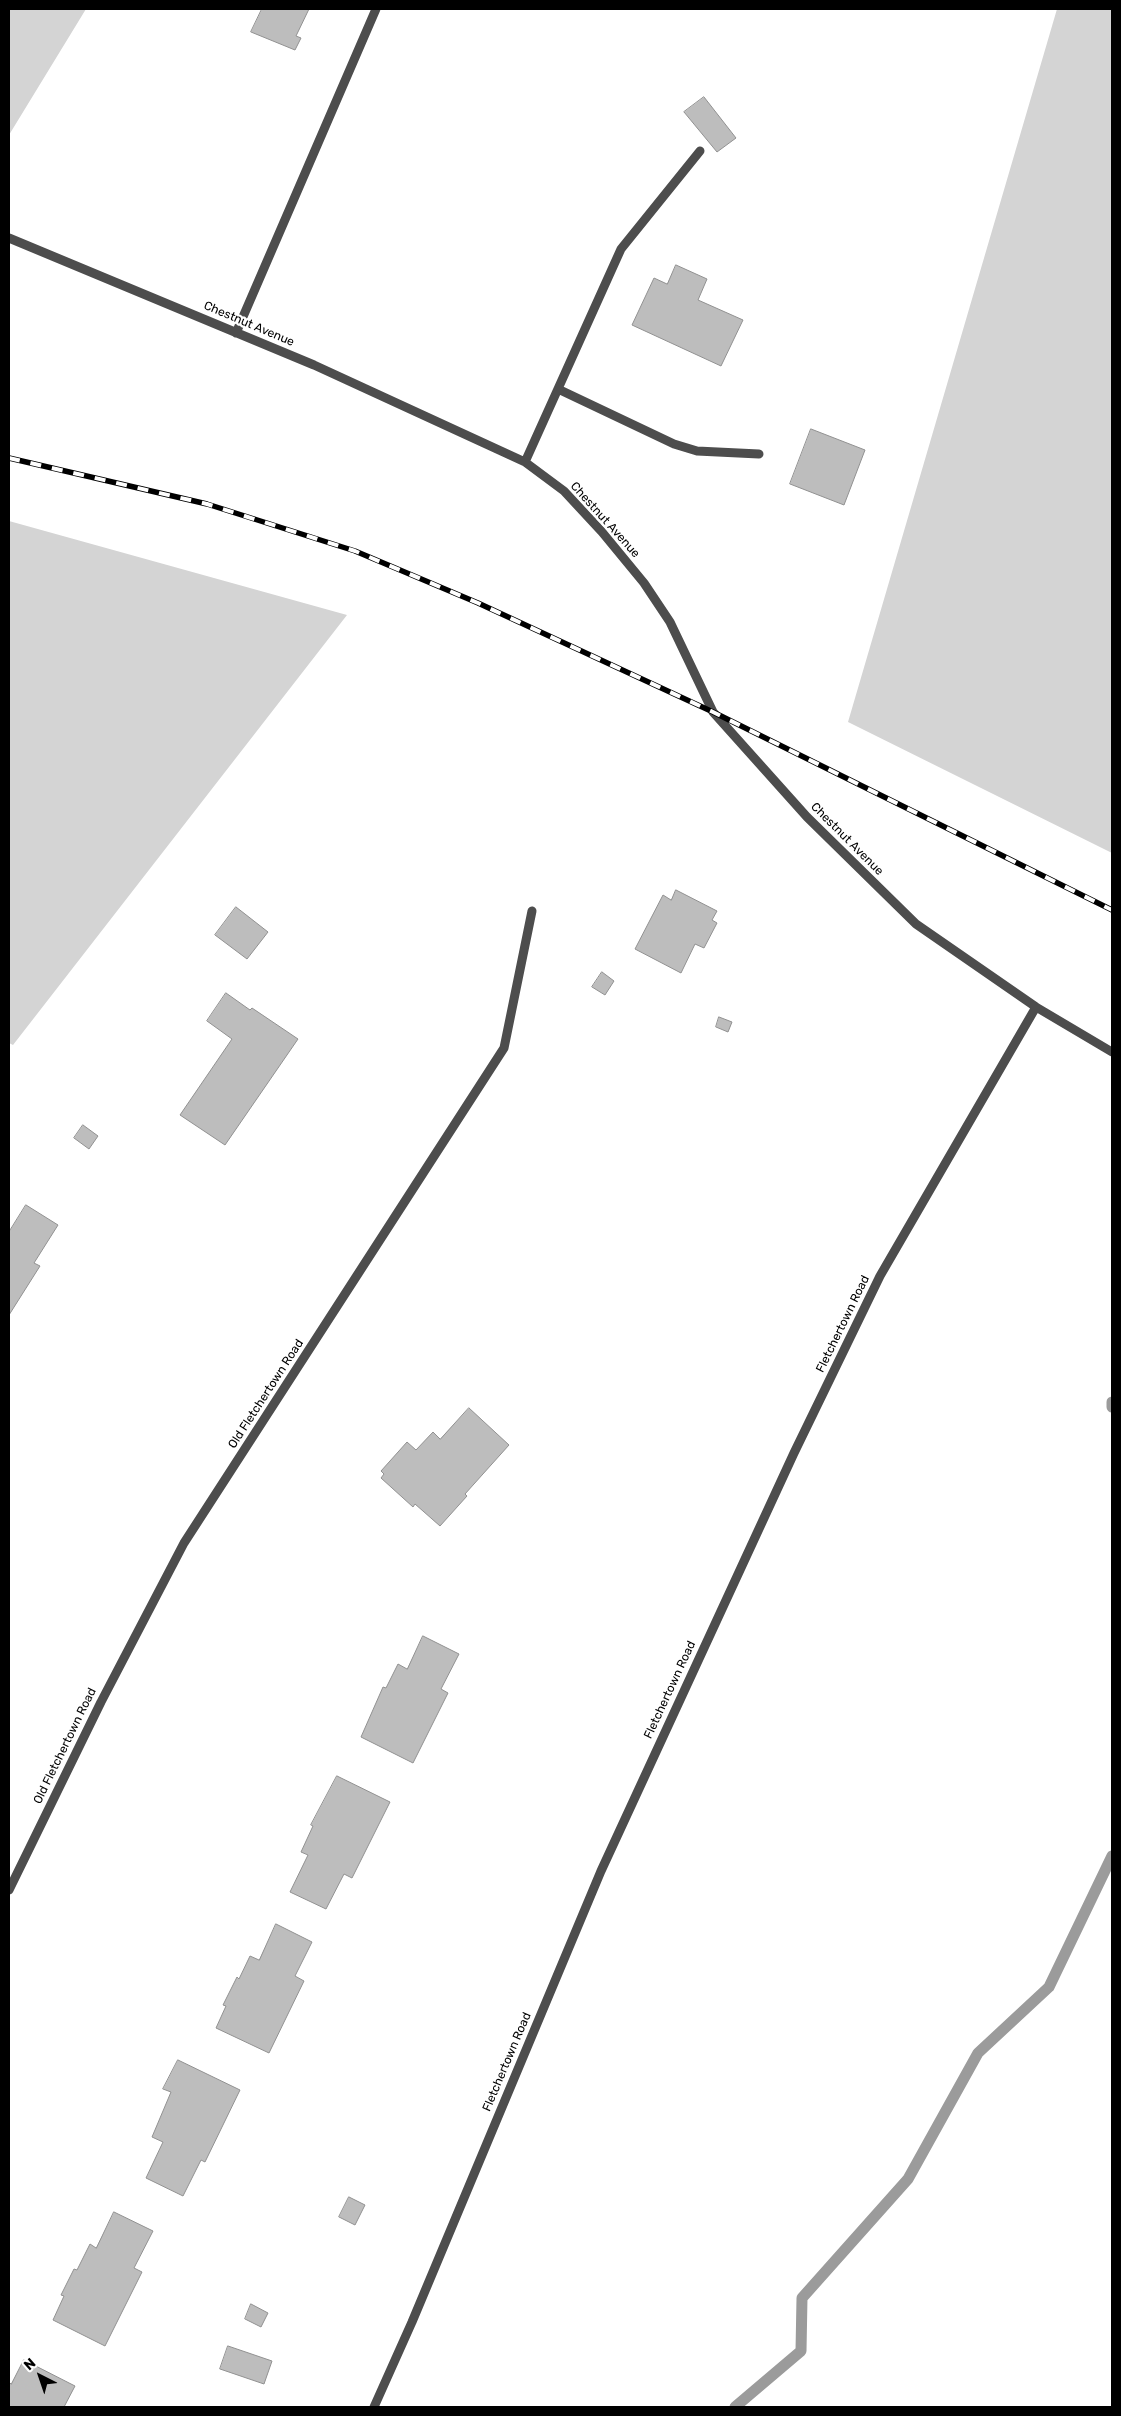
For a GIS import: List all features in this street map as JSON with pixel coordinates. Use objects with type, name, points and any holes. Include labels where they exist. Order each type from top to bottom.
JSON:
[{"type":"street","points":[[236,333],[376,9]]},
{"type":"street","points":[[525,462],[621,250],[700,151]]},
{"type":"street","name":"Chestnut Avenue","points":[[9,238],[381,395],[525,462],[564,491],[602,532],[644,583],[670,622],[713,712],[807,817],[916,924],[1036,1007],[1112,1052]]},
{"type":"street","points":[[558,390],[674,444],[697,450],[759,454]]},
{"type":"street","name":"Old Fletchertown Road","points":[[9,1890],[101,1702],[184,1543],[504,1048],[532,911]]},
{"type":"street","name":"Fletchertown Road","points":[[374,2407],[416,2313],[601,1871],[794,1452],[880,1276],[1036,1007]]},
{"type":"shaded area","points":[[9,9],[86,9],[9,135]]},
{"type":"shaded area","points":[[1057,9],[1112,9],[1112,853],[848,722]]},
{"type":"shaded area","points":[[9,521],[347,615],[13,1045],[9,1043]]},
{"type":"building","points":[[262,9],[309,9],[296,36],[301,38],[295,50],[251,32]]},
{"type":"building","points":[[704,97],[736,138],[717,152],[684,112]]},
{"type":"building","points":[[676,265],[707,279],[698,300],[743,320],[721,366],[632,325],[654,278],[667,284]]},
{"type":"building","points":[[811,429],[865,450],[844,505],[790,484]]},
{"type":"building","points":[[676,890],[717,911],[712,920],[717,923],[704,948],[695,944],[681,973],[635,949],[663,895],[671,900]]},
{"type":"building","points":[[236,907],[268,932],[247,959],[215,935]]},
{"type":"building","points":[[602,972],[614,981],[605,995],[592,987]]},
{"type":"building","points":[[226,993],[298,1039],[225,1145],[180,1115],[232,1039],[207,1021]]},
{"type":"building","points":[[719,1017],[732,1022],[728,1032],[716,1027]]},
{"type":"building","points":[[83,1125],[98,1136],[89,1149],[74,1138]]},
{"type":"building","points":[[26,1205],[58,1225],[34,1263],[40,1266],[9,1315],[9,1232]]},
{"type":"building","points":[[469,1408],[509,1445],[465,1494],[467,1496],[440,1526],[415,1504],[413,1507],[381,1478],[384,1474],[381,1471],[407,1442],[416,1450],[433,1432],[440,1439]]},
{"type":"building","points":[[423,1636],[459,1654],[441,1689],[448,1693],[413,1763],[361,1737],[383,1687],[386,1688],[398,1664],[407,1669]]},
{"type":"building","points":[[337,1776],[390,1802],[352,1878],[344,1874],[326,1909],[290,1892],[308,1855],[301,1852],[313,1826],[311,1825]]},
{"type":"building","points":[[276,1924],[312,1942],[295,1976],[304,1981],[269,2053],[216,2028],[226,2006],[223,2005],[237,1977],[239,1979],[250,1956],[259,1960]]},
{"type":"building","points":[[178,2060],[240,2090],[205,2162],[201,2160],[183,2196],[146,2178],[163,2142],[152,2137],[171,2092],[163,2089]]},
{"type":"building","points":[[349,2197],[365,2205],[355,2225],[339,2217]]},
{"type":"building","points":[[114,2212],[153,2231],[134,2268],[142,2272],[105,2346],[53,2320],[64,2296],[61,2295],[74,2269],[77,2270],[90,2244],[96,2248]]},
{"type":"building","points":[[251,2304],[268,2313],[261,2327],[245,2319]]},
{"type":"building","points":[[228,2346],[272,2361],[264,2384],[220,2369]]},
{"type":"building","points":[[24,2360],[75,2386],[64,2407],[9,2407],[9,2382],[11,2384]]},
{"type":"waterway","points":[[1112,1402],[1112,1407]]},
{"type":"waterway","points":[[735,2407],[801,2351],[802,2298],[908,2179],[978,2053],[1049,1987],[1112,1856]]},
{"type":"railway","points":[[9,458],[207,504],[355,551],[478,603],[713,712],[1112,910]]}]
